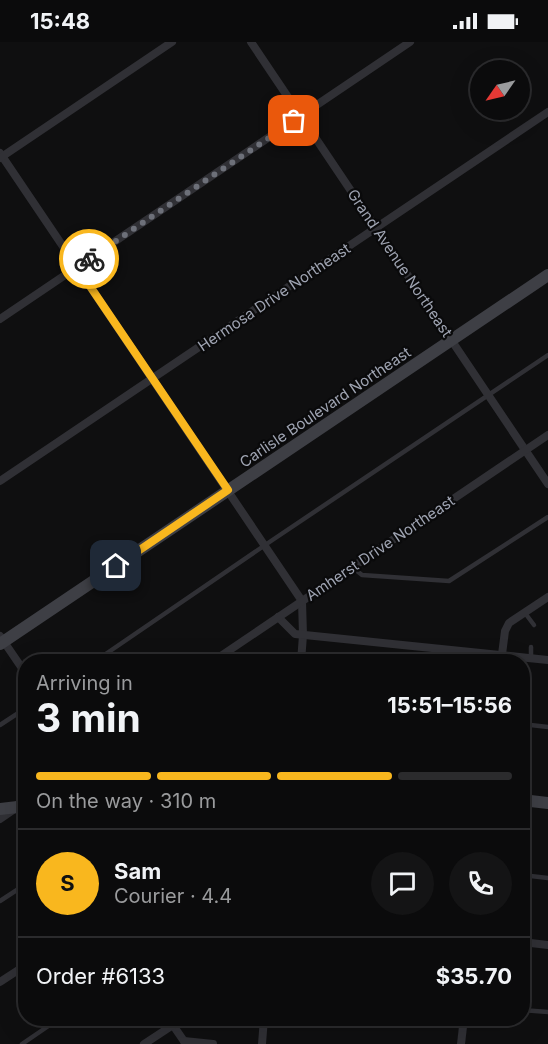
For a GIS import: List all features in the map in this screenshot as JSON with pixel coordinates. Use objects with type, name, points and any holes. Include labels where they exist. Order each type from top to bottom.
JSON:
[{"type":"street","points":[[172,42],[1,156],[302,601],[302,654]]},
{"type":"street","name":"Grand Avenue Northeast","points":[[251,42],[548,484]]},
{"type":"street","points":[[0,319],[410,42]]},
{"type":"street","name":"Hermosa Drive Northeast","points":[[0,481],[548,112]]},
{"type":"street","name":"Carlisle Boulevard Northeast","points":[[1,640],[548,275]]},
{"type":"street","name":"Amherst Drive Northeast","points":[[224,654],[548,435]]},
{"type":"street","points":[[502,654],[505,631],[509,623],[548,597]]},
{"type":"street","points":[[278,617],[295,634],[467,654]]},
{"type":"street","points":[[1,640],[18,663]]},
{"type":"street","points":[[531,658],[548,660]]},
{"type":"street","points":[[530,801],[548,803]]},
{"type":"street","points":[[0,809],[18,807]]},
{"type":"street","points":[[0,819],[18,809]]},
{"type":"street","points":[[530,943],[548,945]]},
{"type":"street","points":[[0,982],[18,970]]},
{"type":"street","points":[[144,1044],[166,1026]]},
{"type":"street","points":[[174,1026],[185,1043],[213,1044]]},
{"type":"street","points":[[262,1044],[263,1026]]},
{"type":"street","points":[[461,1044],[463,1026]]},
{"type":"lane","points":[[106,654],[548,356]]},
{"type":"lane","points":[[352,567],[362,575],[449,581],[548,517]]},
{"type":"lane","points":[[525,612],[534,625]]},
{"type":"lane","points":[[531,647],[531,658]]},
{"type":"lane","points":[[0,725],[18,713]]},
{"type":"lane","points":[[530,725],[548,727]]},
{"type":"lane","points":[[530,876],[548,878]]},
{"type":"lane","points":[[0,901],[18,889]]},
{"type":"lane","points":[[530,1011],[548,1012]]},
{"type":"lane","points":[[22,1044],[48,1026]]},
{"type":"way so far","points":[[89,259],[294,121]]},
{"type":"route","points":[[89,259],[77,267],[228,490],[116,566]]}]
